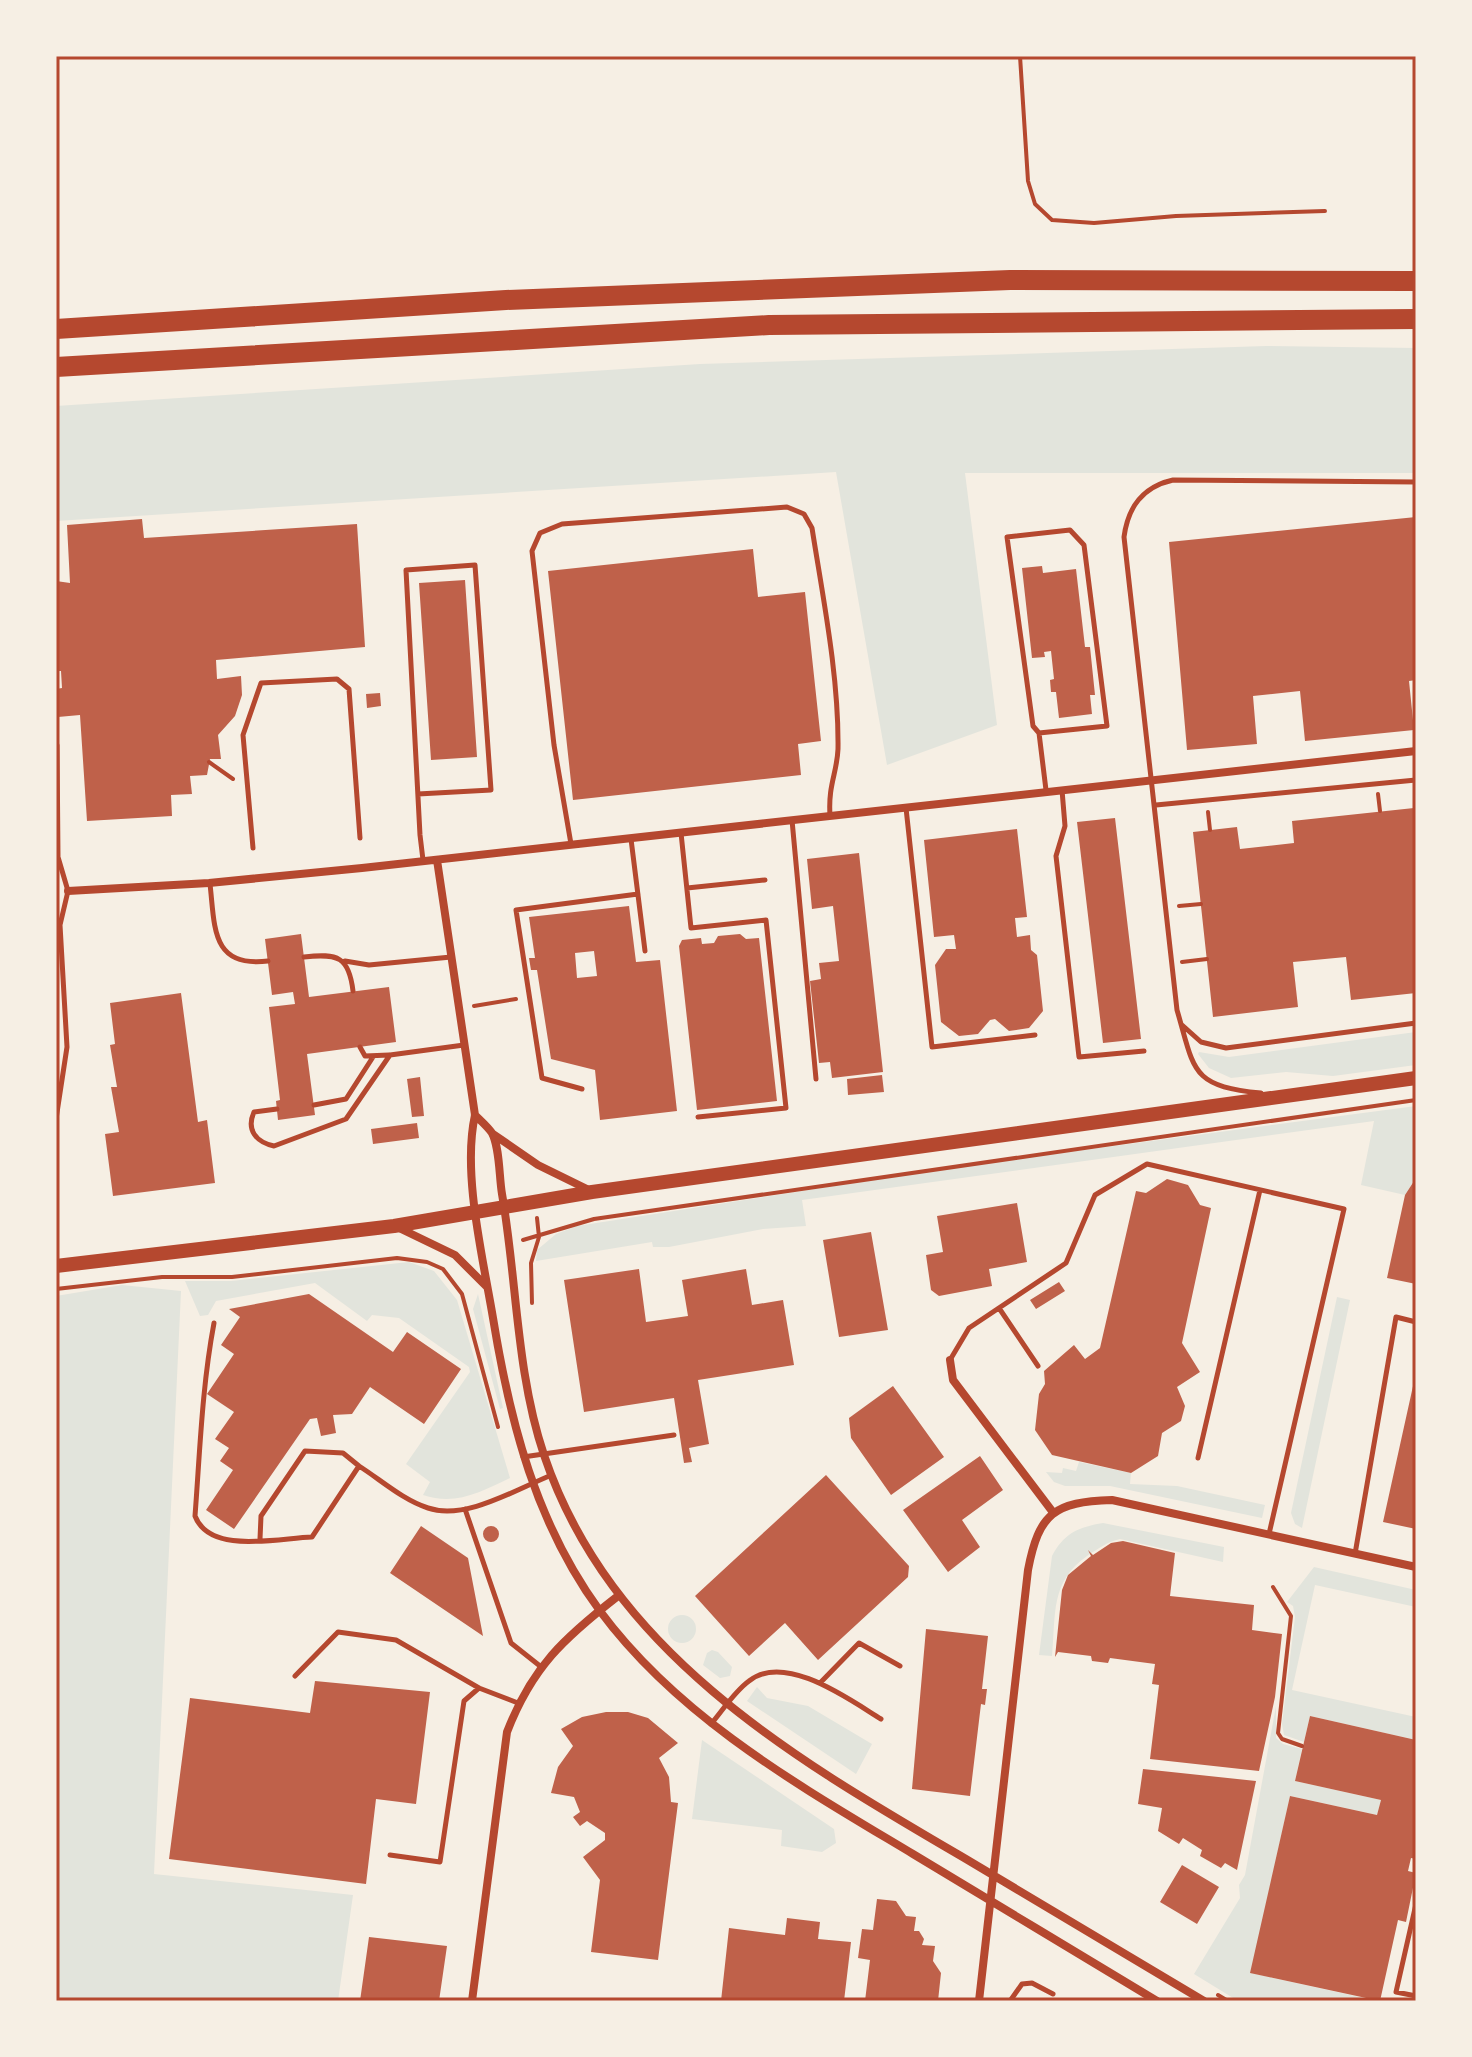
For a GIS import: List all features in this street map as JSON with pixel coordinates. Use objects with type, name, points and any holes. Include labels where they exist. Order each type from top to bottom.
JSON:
[{"type":"highway","points":[[56,329],[506,300],[995,280],[1416,281]]},
{"type":"highway","points":[[56,367],[769,325],[1416,319]]},
{"type":"street","points":[[68,891],[209,883],[437,860],[1416,751]]},
{"type":"street","points":[[437,860],[475,1115],[469,1143],[476,1211],[511,1422],[549,1524],[599,1610],[674,1692],[711,1724],[829,1804],[1157,2001]]},
{"type":"street","points":[[56,1266],[394,1226],[592,1192],[1416,1078]]},
{"type":"street","points":[[475,1115],[493,1134],[538,1165],[592,1192]]},
{"type":"street","points":[[493,1134],[511,1242],[526,1374],[544,1454],[567,1512],[618,1596],[648,1632],[727,1706],[877,1807],[1204,2001]]},
{"type":"street","points":[[394,1226],[455,1255],[488,1288]]},
{"type":"street","points":[[950,1360],[953,1380],[1052,1511]]},
{"type":"street","points":[[979,2001],[1028,1570],[1034,1538],[1052,1511],[1077,1501],[1112,1500],[1416,1567]]},
{"type":"street","points":[[472,2001],[507,1732],[518,1703],[540,1666],[618,1596]]},
{"type":"lane","points":[[1285,1096],[1236,1091],[1213,1084],[1200,1076],[1188,1051],[1172,963],[1124,537],[1132,506],[1157,484],[1173,480],[1416,482]]},
{"type":"lane","points":[[571,844],[554,745],[532,551],[540,533],[562,524],[722,509],[787,507],[804,514],[812,528],[833,687],[838,751],[828,789],[830,815]]},
{"type":"lane","points":[[1039,733],[1107,726],[1084,545],[1070,530],[1007,537],[1033,726],[1039,733],[1046,790]]},
{"type":"lane","points":[[418,794],[491,790],[475,565],[406,570],[418,794],[423,861]]},
{"type":"lane","points":[[253,848],[243,735],[261,683],[337,679],[349,689],[360,838]]},
{"type":"lane","points":[[56,1119],[67,1047],[60,925],[68,891],[58,857],[57,745]]},
{"type":"lane","points":[[1156,805],[1416,780]]},
{"type":"lane","points":[[1062,788],[1065,826],[1056,856],[1079,1057],[1144,1051]]},
{"type":"lane","points":[[906,807],[932,1047],[1035,1035]]},
{"type":"lane","points":[[792,819],[816,1079]]},
{"type":"lane","points":[[681,832],[691,928],[766,920],[786,1108],[698,1117]]},
{"type":"lane","points":[[631,838],[645,951]]},
{"type":"lane","points":[[687,888],[765,880]]},
{"type":"lane","points":[[209,883],[216,934],[223,950],[234,959],[250,964],[268,961]]},
{"type":"lane","points":[[582,1089],[542,1078],[516,910],[638,894]]},
{"type":"lane","points":[[304,957],[332,957],[369,965],[451,957]]},
{"type":"lane","points":[[345,961],[351,970],[353,991]]},
{"type":"lane","points":[[1181,1024],[1201,1042],[1226,1048],[1416,1023]]},
{"type":"lane","points":[[360,1047],[365,1056],[373,1057],[464,1045]]},
{"type":"lane","points":[[277,1109],[254,1112],[249,1122],[253,1134],[262,1143],[274,1146],[346,1119],[390,1055]]},
{"type":"lane","points":[[314,1105],[346,1099],[373,1057]]},
{"type":"lane","points":[[950,1360],[969,1328],[1066,1263],[1095,1195],[1147,1164],[1344,1209],[1269,1535]]},
{"type":"lane","points":[[1198,1458],[1260,1190]]},
{"type":"lane","points":[[999,1308],[1038,1366]]},
{"type":"lane","points":[[1355,1554],[1396,1317],[1416,1322]]},
{"type":"lane","points":[[214,1323],[201,1395],[202,1441],[195,1516],[199,1526],[219,1539],[312,1537],[359,1466]]},
{"type":"lane","points":[[522,1457],[674,1435]]},
{"type":"lane","points":[[260,1539],[261,1516],[305,1451],[343,1453],[418,1505],[446,1511],[464,1508],[552,1475]]},
{"type":"lane","points":[[464,1508],[511,1643],[540,1666]]},
{"type":"lane","points":[[295,1676],[338,1632],[396,1640],[479,1688],[518,1703]]},
{"type":"lane","points":[[820,1683],[859,1643],[900,1666]]},
{"type":"lane","points":[[711,1724],[750,1679],[765,1673],[793,1674],[820,1683],[881,1719]]},
{"type":"lane","points":[[390,1855],[440,1862],[464,1701],[479,1688]]},
{"type":"lane","points":[[1416,1904],[1396,1992],[1416,1996]]},
{"type":"lane","points":[[1010,2001],[1022,1984],[1032,1983],[1053,1994]]},
{"type":"path","points":[[1020,56],[1028,181],[1035,204],[1052,220],[1094,223],[1176,216],[1325,211]]},
{"type":"path","points":[[209,762],[235,780],[246,779]]},
{"type":"path","points":[[1166,908],[1201,904]]},
{"type":"path","points":[[1172,963],[1207,959]]},
{"type":"path","points":[[460,1009],[529,997]]},
{"type":"path","points":[[511,1242],[539,1237],[556,1228],[594,1219],[1416,1100]]},
{"type":"path","points":[[533,1311],[531,1263],[539,1237]]},
{"type":"path","points":[[443,1269],[455,1255]]},
{"type":"path","points":[[56,1289],[162,1277],[232,1277],[397,1258],[427,1262],[443,1269],[469,1309]]},
{"type":"path","points":[[1273,1587],[1291,1616],[1278,1733],[1282,1739],[1302,1746]]},
{"type":"shaded area","points":[[1266,346],[1416,348],[1416,473],[965,473],[997,725],[887,765],[836,472],[56,521],[56,406],[700,364]]},
{"type":"shaded area","points":[[1416,1032],[1416,1065],[1333,1076],[1286,1072],[1231,1078],[1209,1068],[1198,1054],[1229,1057]]},
{"type":"shaded area","points":[[1416,1106],[1416,1178],[1405,1195],[1361,1185],[1374,1121],[802,1200],[806,1226],[763,1229],[669,1247],[653,1247],[652,1242],[536,1261],[537,1250],[556,1234],[577,1226],[971,1165]]},
{"type":"shaded area","points":[[409,1262],[434,1271],[457,1300],[510,1478],[468,1496],[446,1499],[423,1495],[430,1482],[406,1464],[470,1372],[469,1367],[399,1318],[372,1315],[367,1321],[315,1283],[216,1301],[208,1315],[200,1316],[185,1281],[231,1281]]},
{"type":"shaded area","points":[[122,1285],[181,1291],[154,1874],[353,1895],[338,2001],[56,2001],[56,1296]]},
{"type":"shaded area","points":[[478,1294],[503,1408],[500,1409],[473,1309]]},
{"type":"shaded area","points":[[1337,1297],[1350,1300],[1302,1528],[1295,1524],[1291,1513]]},
{"type":"shaded area","points":[[1079,1462],[1131,1473],[1130,1484],[1177,1486],[1265,1505],[1262,1518],[1110,1486],[1065,1486],[1054,1482],[1046,1472],[1062,1473],[1063,1468],[1076,1471]]},
{"type":"shaded area","points":[[1103,1523],[1224,1547],[1223,1562],[1120,1539],[1107,1544],[1087,1556],[1066,1577],[1057,1600],[1052,1656],[1039,1655],[1052,1556],[1073,1532]]},
{"type":"shaded area","points":[[1314,1567],[1416,1590],[1416,1607],[1315,1585],[1292,1690],[1416,1717],[1416,1740],[1310,1716],[1304,1742],[1284,1735],[1282,1724],[1295,1617],[1293,1606],[1287,1602]]},
{"type":"shaded area","points":[[682,1615],[692,1619],[696,1629],[692,1639],[682,1643],[672,1639],[668,1629],[672,1619]]},
{"type":"shaded area","points":[[712,1650],[732,1667],[730,1676],[720,1678],[703,1665],[707,1653]]},
{"type":"shaded area","points":[[757,1687],[767,1698],[808,1706],[872,1744],[856,1774],[747,1701]]},
{"type":"shaded area","points":[[1276,1706],[1276,1738],[1283,1744],[1302,1749],[1295,1781],[1381,1800],[1377,1815],[1290,1796],[1251,1973],[1378,2001],[1238,2001],[1194,1974],[1240,1898],[1239,1885],[1245,1875]]},
{"type":"shaded area","points":[[702,1740],[834,1829],[836,1843],[822,1852],[781,1846],[782,1830],[692,1819]]},
{"type":"building","points":[[1416,517],[1416,680],[1409,681],[1414,730],[1305,741],[1300,691],[1253,696],[1257,744],[1187,750],[1169,542]]},
{"type":"building","points":[[142,519],[144,538],[357,524],[365,647],[216,660],[217,679],[241,676],[242,695],[235,716],[218,735],[221,759],[210,759],[207,775],[190,776],[192,794],[171,795],[172,816],[87,821],[80,715],[58,717],[56,689],[62,688],[61,671],[56,671],[56,581],[70,583],[67,525]]},
{"type":"building","points":[[753,549],[758,597],[805,592],[821,741],[798,744],[801,775],[573,800],[548,571]]},
{"type":"building","points":[[1042,566],[1043,573],[1076,569],[1085,647],[1090,647],[1095,695],[1090,695],[1092,714],[1059,718],[1056,692],[1051,692],[1050,680],[1054,679],[1051,651],[1044,652],[1045,657],[1032,658],[1022,568]]},
{"type":"building","points":[[465,580],[477,757],[431,760],[419,583]]},
{"type":"building","points":[[380,693],[381,706],[367,708],[366,694]]},
{"type":"building","points":[[1414,808],[1416,993],[1351,1000],[1346,957],[1293,962],[1298,1007],[1213,1017],[1193,832],[1237,827],[1240,849],[1294,843],[1292,821]]},
{"type":"building","points":[[1115,818],[1141,1039],[1103,1043],[1077,822]]},
{"type":"building","points":[[1017,829],[1027,917],[1015,918],[1017,937],[1030,935],[1031,950],[1037,955],[1043,1011],[1029,1028],[1009,1031],[995,1019],[990,1020],[978,1034],[959,1036],[941,1022],[935,965],[946,949],[956,949],[954,935],[934,937],[924,840]]},
{"type":"building","points":[[859,853],[883,1072],[832,1078],[830,1062],[819,1063],[810,981],[821,979],[819,963],[839,961],[833,906],[812,909],[807,859]]},
{"type":"building","points":[[629,906],[636,962],[660,960],[677,1111],[600,1120],[595,1070],[551,1059],[537,970],[531,970],[529,958],[535,958],[529,917]],"holes":[[[594,951],[597,976],[577,978],[575,953]]]},
{"type":"building","points":[[301,934],[309,997],[389,987],[396,1042],[307,1054],[315,1115],[278,1120],[276,1101],[280,1100],[269,1007],[295,1004],[293,992],[272,995],[265,939]]},
{"type":"building","points":[[740,934],[746,939],[759,938],[777,1101],[697,1110],[679,946],[682,940],[701,938],[702,944],[714,943],[718,936]]},
{"type":"building","points":[[181,993],[198,1122],[207,1120],[215,1183],[113,1196],[105,1134],[119,1132],[111,1087],[117,1087],[110,1045],[115,1044],[110,1003]]},
{"type":"building","points":[[882,1075],[884,1092],[848,1095],[847,1079]]},
{"type":"building","points":[[420,1077],[424,1116],[412,1117],[407,1079]]},
{"type":"building","points":[[417,1123],[419,1138],[373,1144],[371,1129]]},
{"type":"building","points":[[1416,1178],[1416,1284],[1387,1278],[1405,1195]]},
{"type":"building","points":[[1167,1179],[1188,1185],[1200,1205],[1211,1208],[1182,1343],[1200,1372],[1177,1387],[1185,1406],[1181,1421],[1162,1433],[1158,1456],[1131,1473],[1052,1455],[1035,1430],[1039,1394],[1045,1384],[1044,1371],[1074,1345],[1085,1359],[1100,1348],[1136,1191],[1146,1193]]},
{"type":"building","points":[[1017,1203],[1027,1262],[989,1269],[992,1286],[939,1296],[931,1290],[926,1255],[943,1252],[937,1216]]},
{"type":"building","points":[[871,1232],[888,1330],[839,1337],[823,1240]]},
{"type":"building","points":[[639,1269],[646,1322],[688,1316],[682,1280],[746,1269],[752,1305],[783,1300],[794,1365],[698,1380],[709,1444],[689,1448],[692,1462],[684,1463],[674,1398],[584,1412],[564,1280]]},
{"type":"building","points":[[1059,1282],[1065,1291],[1036,1309],[1030,1300]]},
{"type":"building","points":[[309,1294],[393,1352],[407,1332],[461,1369],[424,1424],[370,1387],[352,1414],[333,1415],[336,1433],[321,1436],[317,1418],[310,1419],[234,1529],[206,1510],[233,1470],[220,1461],[229,1448],[215,1439],[234,1412],[207,1394],[234,1354],[221,1345],[240,1317],[229,1309]]},
{"type":"building","points":[[1416,1377],[1416,1529],[1383,1522]]},
{"type":"building","points":[[893,1386],[944,1457],[891,1495],[851,1438],[849,1418]]},
{"type":"building","points":[[980,1456],[1003,1490],[962,1520],[980,1547],[948,1572],[903,1510]]},
{"type":"building","points":[[826,1475],[909,1566],[908,1577],[818,1660],[785,1623],[749,1656],[695,1596]]},
{"type":"building","points":[[421,1526],[468,1558],[483,1636],[390,1573]]},
{"type":"building","points":[[488,1526],[494,1526],[499,1534],[497,1540],[488,1542],[483,1537],[483,1531]]},
{"type":"building","points":[[1123,1541],[1175,1553],[1170,1596],[1254,1605],[1252,1630],[1282,1634],[1275,1697],[1259,1771],[1150,1759],[1159,1685],[1152,1684],[1155,1664],[1110,1658],[1108,1663],[1092,1661],[1091,1656],[1058,1652],[1055,1657],[1062,1590],[1068,1575],[1091,1556],[1088,1550],[1093,1555],[1111,1543]]},
{"type":"building","points":[[926,1629],[988,1636],[982,1689],[987,1689],[985,1705],[981,1704],[970,1796],[912,1789]]},
{"type":"building","points":[[315,1681],[430,1692],[416,1804],[376,1799],[366,1884],[169,1859],[190,1698],[310,1713]]},
{"type":"building","points":[[628,1712],[648,1718],[678,1743],[659,1758],[669,1777],[671,1802],[678,1803],[658,1960],[591,1952],[600,1880],[583,1857],[605,1840],[605,1833],[587,1821],[580,1826],[573,1817],[580,1812],[574,1797],[551,1793],[558,1767],[573,1746],[561,1729],[582,1717]]},
{"type":"building","points":[[1310,1716],[1416,1740],[1416,1859],[1411,1858],[1408,1871],[1416,1873],[1406,1922],[1398,1920],[1380,2001],[1250,1973],[1290,1796],[1377,1815],[1381,1800],[1295,1781]]},
{"type":"building","points":[[1143,1769],[1256,1781],[1237,1870],[1225,1863],[1221,1868],[1200,1856],[1202,1850],[1183,1838],[1179,1844],[1158,1831],[1162,1808],[1138,1804]]},
{"type":"building","points":[[1182,1865],[1219,1887],[1197,1924],[1160,1902]]},
{"type":"building","points":[[877,1899],[896,1901],[906,1916],[916,1917],[914,1931],[919,1931],[924,1939],[922,1945],[935,1946],[933,1961],[941,1973],[938,2001],[865,2001],[870,1960],[858,1958],[862,1929],[873,1930]]},
{"type":"building","points":[[787,1918],[820,1922],[818,1939],[851,1942],[844,2001],[721,2001],[729,1928],[785,1935]]},
{"type":"building","points":[[369,1937],[447,1946],[439,2001],[360,2001]]}]
